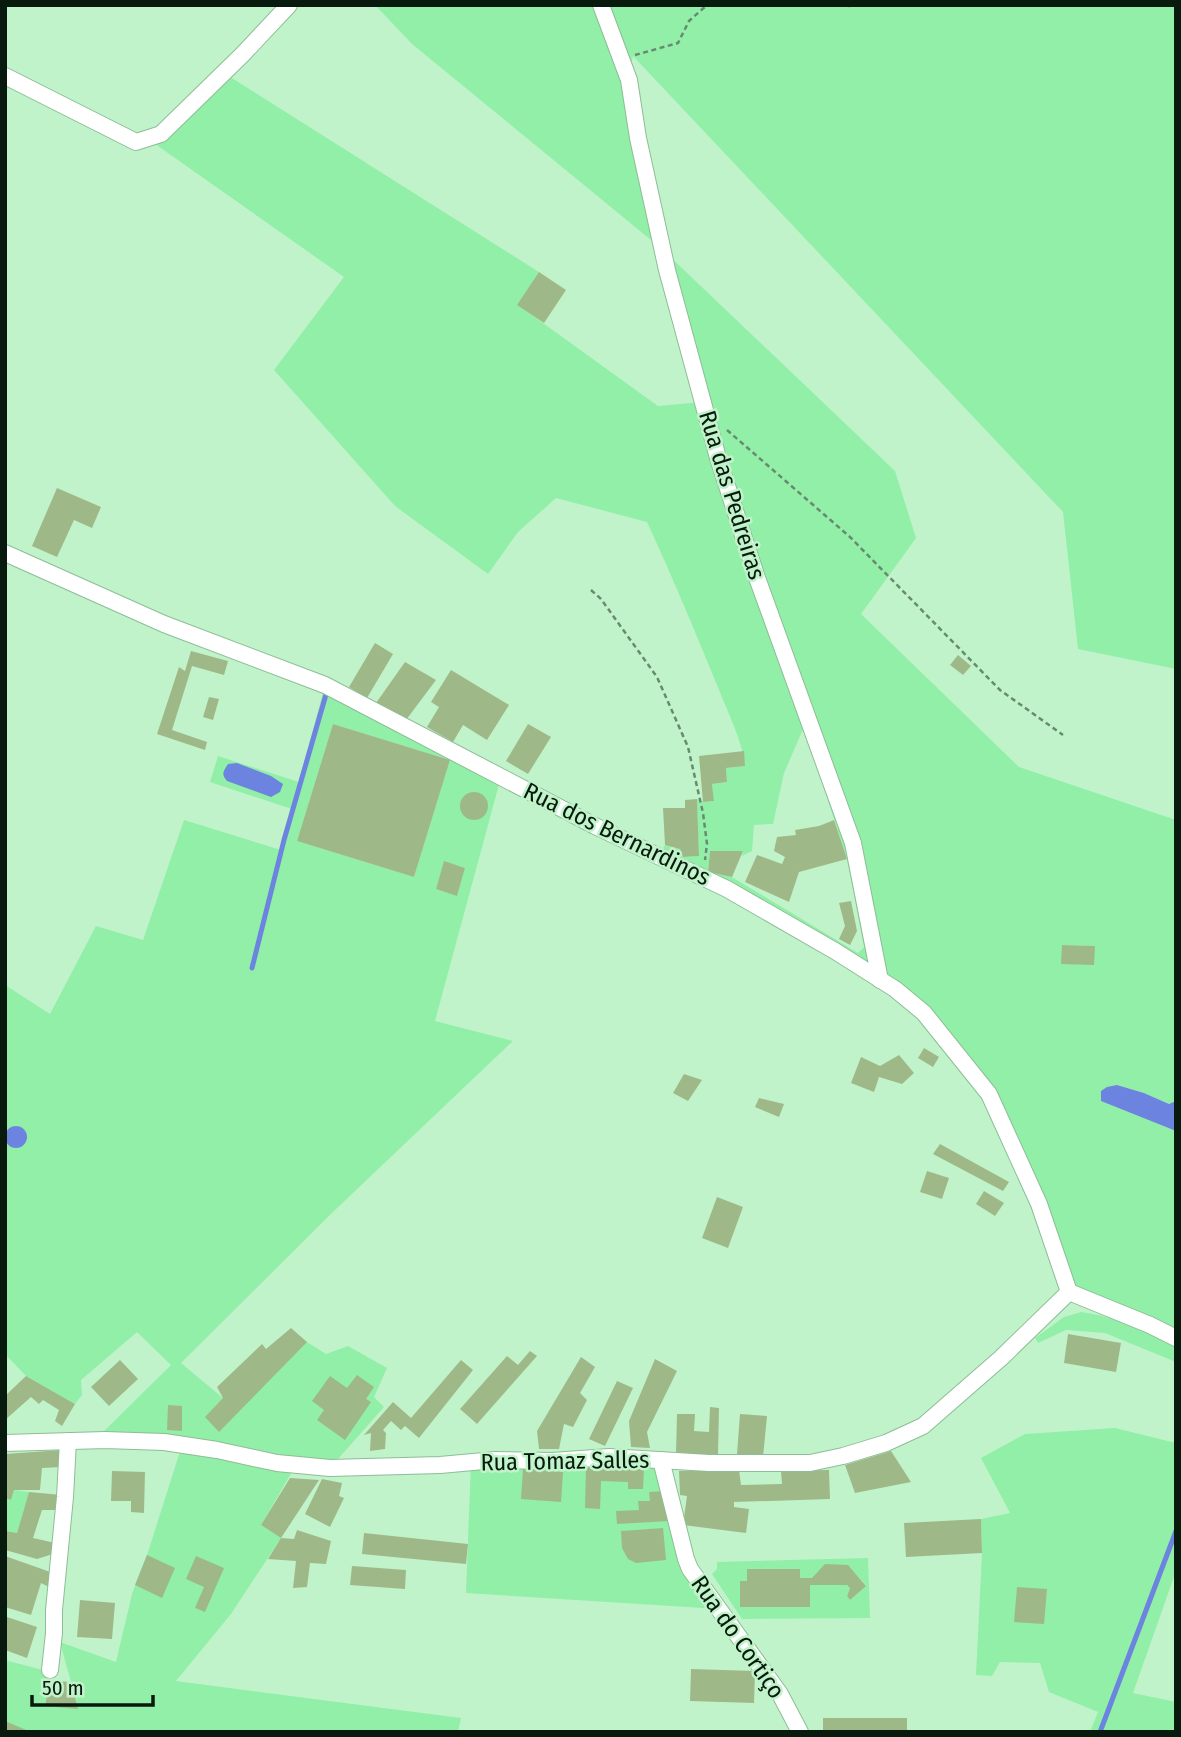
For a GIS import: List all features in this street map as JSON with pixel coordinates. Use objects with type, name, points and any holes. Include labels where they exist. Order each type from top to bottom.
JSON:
[{"type":"street","points":[[5,76],[136,142],[161,134],[289,5]]},
{"type":"street","name":"Rua das Pedreiras","points":[[601,5],[629,80],[638,138],[665,260],[719,460],[756,575],[853,843],[880,980]]},
{"type":"street","name":"Rua dos Bernardinos","points":[[5,553],[164,624],[325,685],[595,826],[727,889],[895,989],[924,1013],[989,1094],[1039,1204],[1069,1292]]},
{"type":"street","points":[[1069,1292],[1176,1338]]},
{"type":"street","name":"Rua Tomaz Salles","points":[[5,1443],[105,1440],[164,1442],[277,1462],[330,1468],[609,1457],[722,1463],[810,1463],[886,1443],[923,1426],[992,1367],[1069,1292]]},
{"type":"street","points":[[50,1671],[68,1441]]},
{"type":"street","name":"Rua do Cortiço","points":[[661,1460],[690,1569],[780,1694],[800,1732]]},
{"type":"path","points":[[629,80],[635,62],[633,55],[678,43],[689,21],[707,5]]},
{"type":"path","points":[[848,5],[856,5]]},
{"type":"path","points":[[706,414],[850,537],[1000,690],[1063,735]]},
{"type":"path","points":[[591,590],[601,599],[657,677],[688,747],[707,844],[702,877]]},
{"type":"green space","points":[[375,5],[1176,5],[1176,669],[1078,649],[1063,512],[633,56],[629,75],[663,250],[895,471],[916,538],[861,614],[1019,767],[1176,820],[1176,1101],[1169,1104],[1117,1085],[1102,1101],[1176,1131],[1176,1329],[1076,1286],[1043,1203],[989,1094],[894,989],[658,856],[665,845],[680,849],[683,857],[699,856],[697,799],[703,802],[714,801],[712,784],[727,782],[726,768],[745,766],[735,728],[647,522],[556,498],[518,532],[488,574],[395,506],[274,370],[344,277],[148,139],[224,73],[539,272],[518,305],[658,406],[703,402],[662,249],[412,44]],"holes":[[[804,727],[847,859],[864,947],[858,953],[732,877],[708,872],[710,851],[743,851],[742,856],[752,851],[754,825],[773,824],[784,773]],[[1062,945],[1094,946],[1094,964],[1062,964]]]},
{"type":"green space","points":[[325,685],[501,777],[435,1021],[513,1041],[334,1211],[181,1363],[223,1398],[307,1342],[326,1354],[348,1346],[387,1368],[374,1397],[384,1407],[330,1468],[296,1465],[261,1525],[281,1538],[231,1614],[176,1681],[461,1718],[458,1732],[5,1732],[5,1660],[50,1672],[45,1706],[78,1708],[60,1642],[116,1662],[132,1594],[182,1445],[94,1441],[171,1365],[137,1332],[81,1380],[82,1395],[75,1404],[26,1376],[5,1354],[5,985],[50,1014],[96,926],[143,940],[184,820],[281,850],[292,809],[210,782],[218,756],[299,782]],"holes":[[[333,724],[450,760],[414,877],[297,841]],[[444,862],[465,868],[457,895],[436,889]]]},
{"type":"green space","points":[[1081,1312],[1118,1321],[1176,1346],[1176,1362],[1105,1333],[1066,1330],[1038,1343],[1035,1338],[1064,1317]]},
{"type":"green space","points":[[1115,1428],[1176,1443],[1176,1571],[1133,1693],[1176,1702],[1176,1732],[1090,1732],[1098,1712],[1049,1692],[1040,1663],[1000,1662],[992,1676],[976,1675],[981,1519],[1010,1513],[981,1458],[1025,1434]]},
{"type":"green space","points":[[661,1460],[686,1559],[719,1609],[466,1593],[471,1462]]},
{"type":"green space","points":[[14,1490],[29,1492],[17,1533],[7,1531],[5,1536],[5,1498],[11,1500]]},
{"type":"green space","points":[[868,1558],[870,1618],[742,1619],[712,1574],[717,1569],[717,1562]],"holes":[[[847,1565],[866,1585],[850,1600],[847,1596],[850,1588],[847,1585],[810,1585],[740,1606],[740,1581],[747,1581],[748,1569],[799,1569],[800,1578],[812,1578]]]},
{"type":"water","points":[[237,763],[271,776],[283,784],[280,792],[271,797],[227,781],[223,775],[225,769],[228,764]]},
{"type":"water","points":[[1117,1085],[1169,1104],[1176,1101],[1176,1131],[1101,1101],[1101,1091]]},
{"type":"water","points":[[16,1126],[24,1129],[27,1137],[24,1145],[16,1148],[8,1145],[5,1137],[8,1129]]},
{"type":"building","points":[[539,272],[566,290],[544,323],[517,305]]},
{"type":"building","points":[[57,488],[101,507],[92,528],[74,520],[57,557],[32,546]]},
{"type":"building","points":[[375,643],[393,654],[367,698],[349,687]]},
{"type":"building","points":[[191,651],[228,661],[224,675],[192,666],[172,730],[207,742],[205,750],[157,734],[179,667],[185,671]]},
{"type":"building","points":[[958,655],[971,666],[963,675],[950,665]]},
{"type":"building","points":[[405,662],[436,680],[406,720],[376,703]]},
{"type":"building","points":[[451,670],[509,705],[487,740],[463,725],[453,742],[427,727],[439,707],[431,702]]},
{"type":"building","points":[[209,697],[219,699],[213,720],[203,717]]},
{"type":"building","points":[[333,724],[450,760],[414,877],[297,841]]},
{"type":"building","points":[[528,724],[551,737],[528,774],[506,761]]},
{"type":"building","points":[[744,751],[745,766],[726,768],[727,782],[712,784],[714,801],[703,802],[699,756]]},
{"type":"building","points":[[474,792],[484,796],[488,806],[484,816],[474,820],[464,816],[460,806],[464,796]]},
{"type":"building","points":[[697,799],[699,856],[683,857],[680,849],[665,845],[663,808],[685,808],[685,800]]},
{"type":"building","points":[[834,820],[847,859],[799,872],[789,902],[745,882],[757,855],[782,864],[785,857],[774,851],[777,837],[796,835],[795,830]]},
{"type":"building","points":[[710,851],[743,851],[732,877],[708,872]]},
{"type":"building","points":[[444,861],[465,868],[457,896],[436,889]]},
{"type":"building","points":[[851,901],[857,931],[850,945],[839,939],[845,926],[839,903]]},
{"type":"building","points":[[1062,945],[1095,946],[1094,965],[1061,964]]},
{"type":"building","points":[[924,1048],[939,1057],[933,1067],[918,1058]]},
{"type":"building","points":[[899,1055],[914,1073],[902,1084],[879,1077],[874,1092],[851,1083],[861,1057],[880,1066]]},
{"type":"building","points":[[684,1074],[702,1080],[688,1101],[673,1093]]},
{"type":"building","points":[[759,1098],[784,1104],[779,1117],[755,1107]]},
{"type":"building","points":[[940,1144],[1009,1182],[1003,1191],[933,1154]]},
{"type":"building","points":[[927,1171],[949,1178],[942,1199],[920,1192]]},
{"type":"building","points":[[984,1191],[1004,1203],[995,1216],[976,1204]]},
{"type":"building","points":[[717,1197],[743,1207],[728,1248],[702,1238]]},
{"type":"building","points":[[291,1328],[307,1342],[219,1432],[205,1417],[223,1398],[217,1387],[262,1344],[266,1349]]},
{"type":"building","points":[[1068,1334],[1121,1343],[1116,1372],[1064,1363]]},
{"type":"building","points":[[530,1351],[537,1356],[477,1424],[460,1409],[507,1356],[518,1365]]},
{"type":"building","points":[[581,1357],[595,1367],[580,1393],[587,1400],[573,1427],[564,1424],[559,1449],[539,1449],[537,1431]]},
{"type":"building","points":[[655,1359],[677,1371],[647,1432],[650,1448],[631,1447],[629,1421]]},
{"type":"building","points":[[120,1360],[138,1379],[109,1406],[91,1387]]},
{"type":"building","points":[[461,1360],[473,1370],[419,1438],[405,1426],[401,1430],[391,1421],[383,1430],[386,1433],[385,1449],[370,1451],[371,1433],[364,1435],[393,1402],[411,1418]]},
{"type":"building","points":[[357,1375],[374,1387],[366,1399],[371,1402],[345,1440],[317,1420],[324,1410],[312,1401],[330,1376],[347,1388]]},
{"type":"building","points":[[26,1376],[75,1404],[62,1426],[55,1421],[59,1410],[43,1400],[39,1404],[31,1397],[5,1420],[5,1396]]},
{"type":"building","points":[[617,1381],[633,1388],[605,1446],[589,1439]]},
{"type":"building","points":[[168,1405],[182,1406],[182,1431],[167,1430]]},
{"type":"building","points":[[710,1407],[719,1408],[718,1455],[676,1454],[677,1414],[695,1414],[694,1431],[709,1432]]},
{"type":"building","points":[[740,1414],[767,1416],[763,1457],[737,1454]]},
{"type":"building","points":[[62,1450],[62,1467],[42,1468],[40,1490],[14,1490],[11,1500],[5,1498],[5,1454]]},
{"type":"building","points":[[891,1451],[911,1482],[855,1493],[845,1465]]},
{"type":"building","points":[[586,1466],[644,1469],[643,1489],[628,1489],[628,1482],[601,1481],[600,1509],[585,1508]]},
{"type":"building","points":[[523,1469],[563,1472],[561,1502],[521,1499]]},
{"type":"building","points":[[739,1470],[741,1485],[782,1484],[781,1471],[829,1470],[830,1499],[734,1502],[734,1507],[749,1509],[746,1533],[683,1525],[687,1496],[680,1495],[679,1471]]},
{"type":"building","points":[[112,1471],[145,1472],[144,1513],[131,1512],[131,1501],[111,1501]]},
{"type":"building","points":[[290,1478],[319,1480],[281,1538],[261,1525]]},
{"type":"building","points":[[322,1479],[342,1483],[339,1496],[344,1498],[330,1527],[305,1514]]},
{"type":"building","points":[[667,1491],[669,1521],[617,1524],[616,1511],[639,1510],[638,1501],[650,1501],[649,1492]]},
{"type":"building","points":[[29,1492],[62,1495],[60,1510],[42,1510],[33,1538],[55,1543],[53,1554],[37,1559],[5,1550],[6,1531],[17,1533]]},
{"type":"building","points":[[981,1519],[982,1553],[906,1557],[904,1523]]},
{"type":"building","points":[[663,1528],[666,1560],[636,1563],[628,1559],[622,1548],[621,1531]]},
{"type":"building","points":[[297,1530],[331,1541],[326,1564],[310,1563],[307,1587],[293,1588],[296,1561],[268,1559],[281,1538],[294,1539]]},
{"type":"building","points":[[364,1533],[468,1544],[466,1564],[362,1554]]},
{"type":"building","points":[[147,1555],[175,1568],[162,1598],[135,1585]]},
{"type":"building","points":[[5,1556],[56,1574],[53,1589],[41,1583],[31,1615],[5,1607]]},
{"type":"building","points":[[196,1556],[224,1568],[205,1612],[195,1608],[204,1587],[186,1579]]},
{"type":"building","points":[[825,1564],[848,1565],[866,1586],[850,1600],[847,1596],[850,1588],[847,1585],[810,1585],[810,1607],[740,1607],[740,1581],[747,1581],[747,1569],[800,1569],[800,1578],[812,1578]]},
{"type":"building","points":[[352,1566],[406,1570],[405,1589],[350,1585]]},
{"type":"building","points":[[1017,1587],[1047,1589],[1044,1624],[1014,1622]]},
{"type":"building","points":[[80,1600],[115,1603],[112,1639],[77,1637]]},
{"type":"building","points":[[7,1617],[37,1627],[27,1658],[5,1650]]},
{"type":"building","points":[[691,1669],[755,1671],[754,1703],[690,1701]]},
{"type":"building","points":[[58,1681],[71,1682],[78,1709],[45,1706],[48,1689],[57,1691]]},
{"type":"building","points":[[823,1718],[907,1718],[907,1732],[823,1732]]},
{"type":"building","points":[[5,1721],[31,1732],[5,1732]]},
{"type":"waterway","points":[[252,968],[284,840],[327,691]]},
{"type":"waterway","points":[[1100,1732],[1176,1531]]}]
